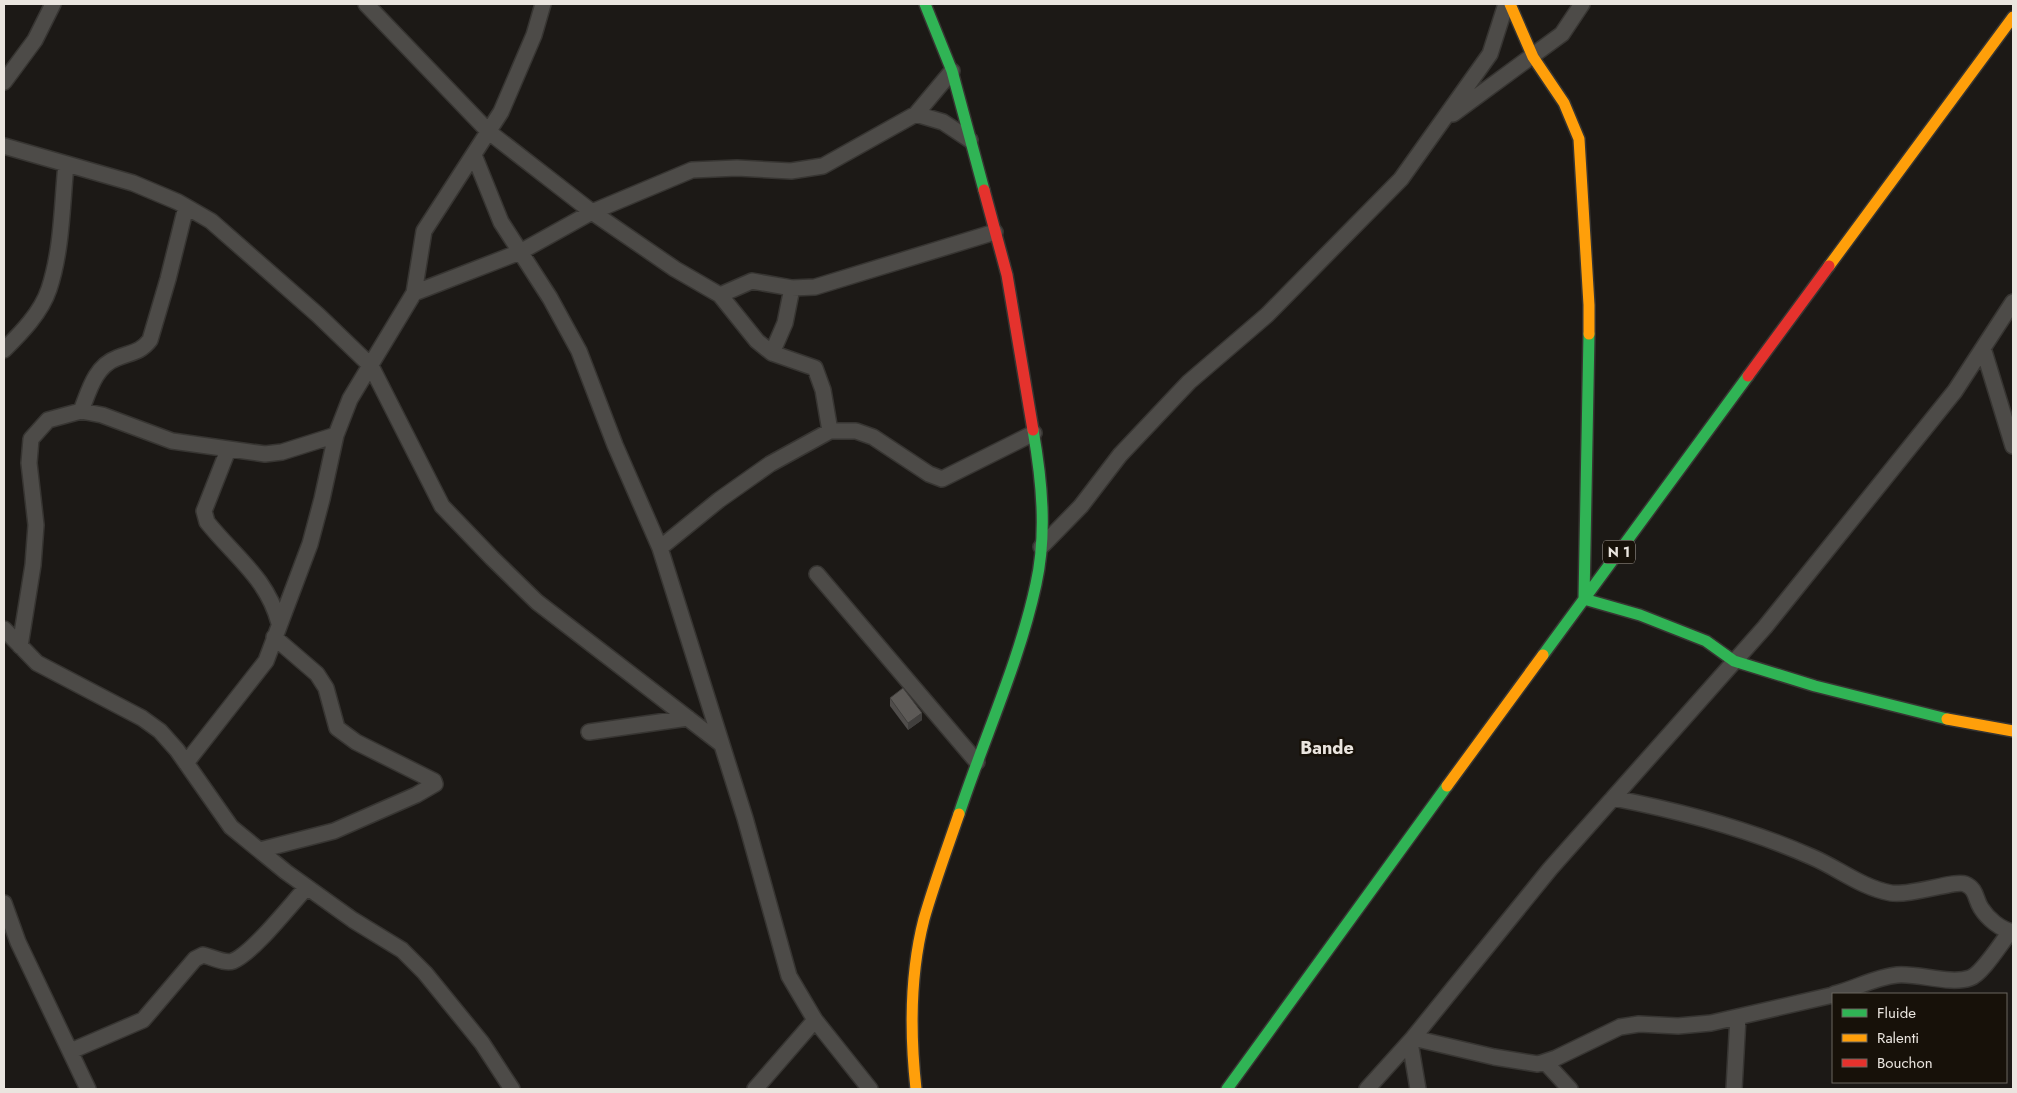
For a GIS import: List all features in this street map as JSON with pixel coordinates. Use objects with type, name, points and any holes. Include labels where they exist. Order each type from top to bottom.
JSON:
[{"type":"main road","points":[[916,1089],[911,1039],[915,981],[924,920],[1018,645],[1036,584],[1041,546],[1042,493],[1034,433],[1007,275],[952,72],[925,4]]},
{"type":"main road","points":[[1510,4],[1533,57],[1564,103],[1579,139],[1589,305],[1584,600],[1640,615],[1706,641],[1734,661],[1815,686],[1961,723],[2013,731]]},
{"type":"main road","name":"N 1","points":[[1227,1089],[2013,17]]},
{"type":"street","points":[[4,82],[35,40],[53,4]]},
{"type":"street","points":[[366,4],[489,132],[592,212],[675,269],[720,295],[757,341],[772,353],[815,368],[823,390],[830,431]]},
{"type":"street","points":[[186,763],[266,661],[310,544],[336,435],[350,399],[414,293],[424,231],[501,112],[534,35],[543,4]]},
{"type":"street","points":[[1041,546],[1081,506],[1120,455],[1189,382],[1267,315],[1401,179],[1490,54],[1506,4]]},
{"type":"street","points":[[1444,120],[1533,57],[1562,34],[1582,4]]},
{"type":"street","points":[[414,293],[520,252],[592,212],[692,170],[736,168],[791,171],[824,166],[916,114],[952,72]]},
{"type":"street","points":[[916,114],[943,122],[970,140]]},
{"type":"street","points":[[4,146],[133,183],[186,207],[211,221],[318,315],[371,366],[442,506],[537,602],[720,743]]},
{"type":"street","points":[[474,155],[501,222],[550,298],[579,351],[615,445],[660,548],[745,818],[789,976],[814,1020],[870,1089]]},
{"type":"street","points":[[4,350],[36,315],[49,290],[58,245],[66,164]]},
{"type":"street","points":[[81,411],[94,379],[102,367],[116,358],[134,354],[150,340],[186,207]]},
{"type":"street","points":[[720,295],[752,280],[792,288],[815,287],[995,232]]},
{"type":"street","points":[[772,353],[785,323],[792,288]]},
{"type":"street","points":[[1367,1089],[1411,1040],[1550,869],[1765,627],[1955,391],[2013,302]]},
{"type":"street","points":[[1983,348],[2013,446]]},
{"type":"street","points":[[20,646],[33,565],[36,525],[29,463],[31,439],[48,420],[81,411],[102,415],[172,442],[265,454],[282,452],[336,435]]},
{"type":"street","points":[[660,548],[719,500],[770,464],[830,431],[856,431],[874,437],[929,474],[942,479],[1034,433]]},
{"type":"street","points":[[228,450],[204,511],[207,522],[259,578],[274,602],[280,623]]},
{"type":"street","points":[[817,574],[977,762]]},
{"type":"street","points":[[4,629],[37,663],[142,718],[160,731],[186,763],[231,827],[307,887],[408,956],[482,1043],[512,1089]]},
{"type":"street","points":[[260,850],[334,831],[416,795],[435,784],[434,781],[356,742],[337,728],[326,688],[317,674],[274,637]]},
{"type":"street","points":[[589,732],[688,718]]},
{"type":"street","points":[[1613,798],[1654,806],[1745,832],[1812,857],[1867,886],[1891,893],[1912,894],[1956,883],[1965,883],[1976,892],[1980,907],[1996,925],[2012,932],[1971,978],[1957,980],[1898,975],[1881,978],[1837,993]]},
{"type":"street","points":[[71,1051],[143,1020],[195,959],[204,955],[227,962],[234,961],[250,948],[307,887]]},
{"type":"street","points":[[4,903],[18,942],[88,1089]]},
{"type":"street","points":[[1411,1040],[1538,1064],[1620,1027],[1639,1024],[1678,1026],[1711,1023],[1832,994]]},
{"type":"street","points":[[1734,1089],[1738,1018]]},
{"type":"street","points":[[755,1089],[814,1020]]},
{"type":"street","points":[[1411,1040],[1418,1089]]},
{"type":"street","points":[[1545,1062],[1570,1089]]},
{"type":"building","points":[[903,688],[922,713],[908,723],[890,698]]},
{"type":"traffic: fast","points":[[925,4],[952,71],[984,190]]},
{"type":"traffic: fast","points":[[1589,334],[1584,599],[1640,615],[1706,641],[1734,661],[1815,686],[1947,719]]},
{"type":"traffic: fast","points":[[1543,655],[1748,376]]},
{"type":"traffic: fast","points":[[959,814],[1011,671],[1036,584],[1041,546],[1042,507],[1033,430]]},
{"type":"traffic: fast","points":[[1227,1089],[1447,786]]},
{"type":"traffic: slow","points":[[1510,4],[1533,57],[1564,103],[1579,139],[1589,334]]},
{"type":"traffic: slow","points":[[1829,266],[2013,17]]},
{"type":"traffic: slow","points":[[1447,786],[1543,655]]},
{"type":"traffic: slow","points":[[1947,719],[2013,731]]},
{"type":"traffic: slow","points":[[916,1089],[912,1004],[919,940],[936,880],[959,814]]},
{"type":"traffic: jam","points":[[984,190],[1007,275],[1033,430]]},
{"type":"traffic: jam","points":[[1748,376],[1829,266]]},
{"type":"district","name":"Bande","points":[[1327,748]]}]
